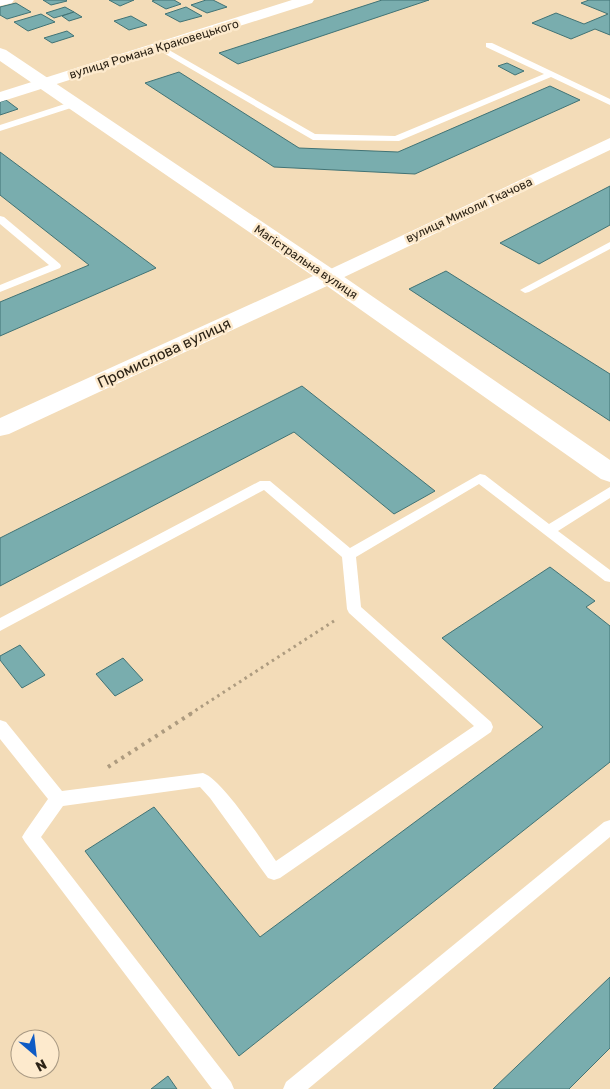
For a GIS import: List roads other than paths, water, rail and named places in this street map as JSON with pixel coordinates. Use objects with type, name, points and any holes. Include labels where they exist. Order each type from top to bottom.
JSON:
[{"type":"street","points":[[0,2],[7,0]]},
{"type":"street","name":"вулиця Романа Краковецького","points":[[0,97],[307,0]]},
{"type":"street","name":"Магістральна вулиця","points":[[0,53],[329,277],[610,473]]},
{"type":"street","name":"вулиця Миколи Ткачова","points":[[329,277],[610,143]]},
{"type":"street","name":"Промислова вулиця","points":[[0,428],[329,277]]},
{"type":"lane","points":[[489,46],[610,102]]},
{"type":"lane","points":[[159,48],[313,137],[396,139],[551,74]]},
{"type":"lane","points":[[0,128],[74,104]]},
{"type":"lane","points":[[0,219],[56,266],[0,289]]},
{"type":"lane","points":[[525,290],[610,245]]},
{"type":"lane","points":[[349,555],[480,478],[610,577]]},
{"type":"lane","points":[[0,625],[265,484],[349,555],[354,609],[485,727],[274,872],[216,793],[203,780],[58,800],[31,837],[224,1089]]},
{"type":"lane","points":[[548,531],[610,492]]},
{"type":"lane","points":[[0,727],[58,800]]},
{"type":"lane","points":[[293,1089],[610,827]]}]
